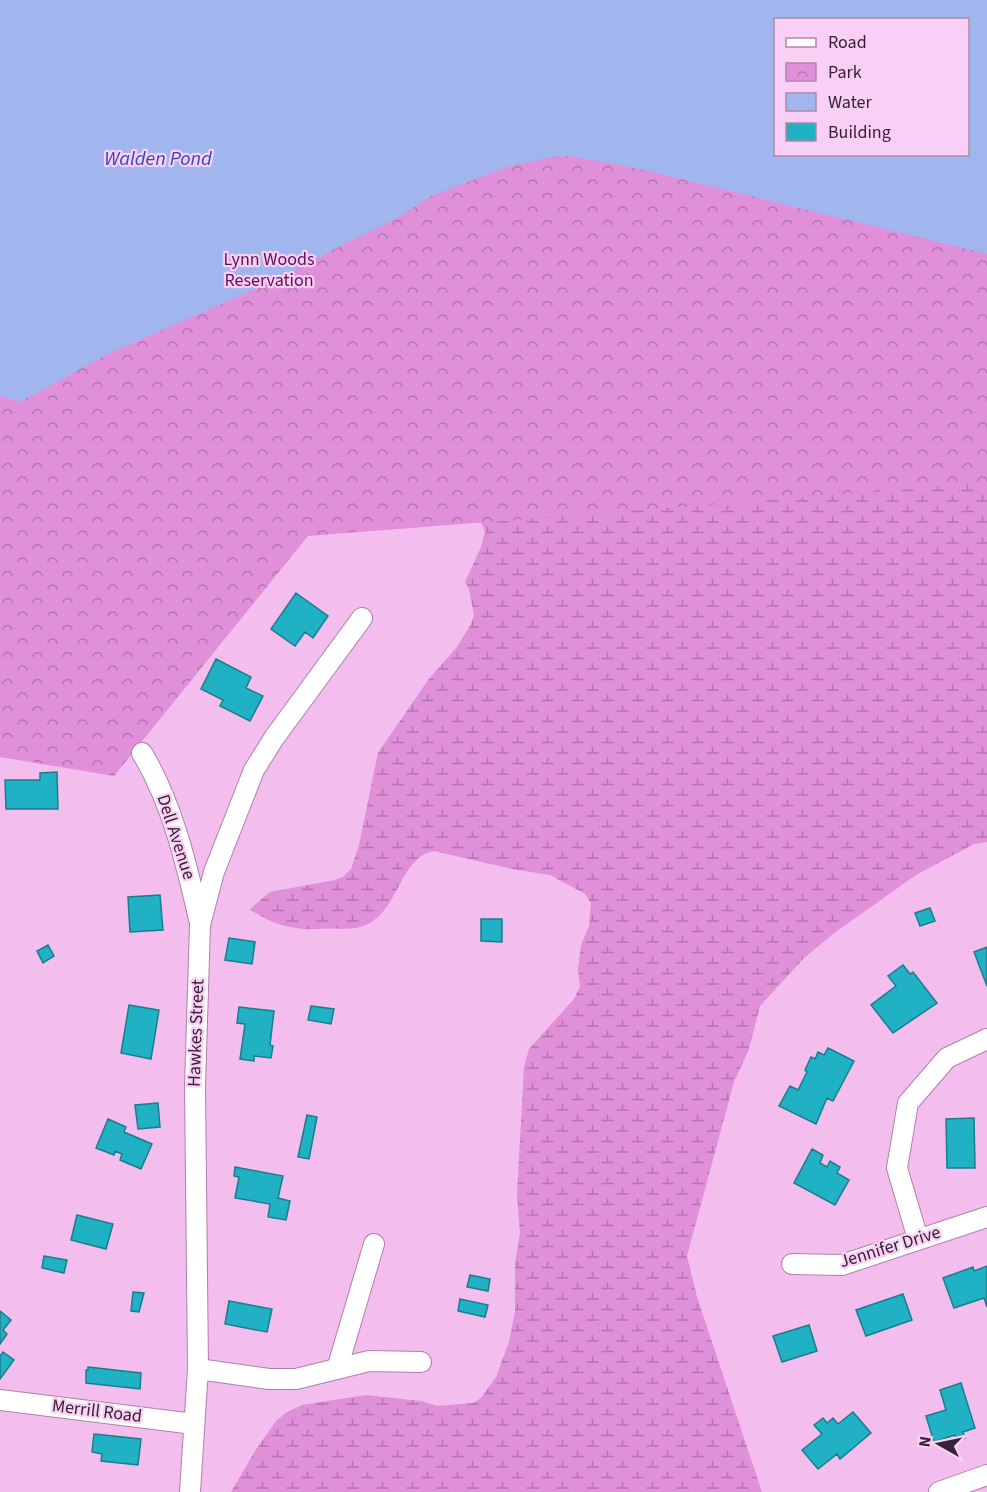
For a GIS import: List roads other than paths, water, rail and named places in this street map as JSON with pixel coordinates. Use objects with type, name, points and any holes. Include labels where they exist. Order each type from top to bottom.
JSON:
[{"type":"street","name":"Hawkes Street","points":[[190,1492],[198,1369],[195,1086],[200,925],[214,872],[254,770],[274,738],[362,618]]},
{"type":"street","name":"Dell Avenue","points":[[142,753],[162,791],[190,880],[200,925]]},
{"type":"street","points":[[918,1239],[897,1168],[908,1102],[947,1058],[987,1039]]},
{"type":"street","name":"Jennifer Drive","points":[[792,1264],[842,1265],[987,1217]]},
{"type":"street","points":[[337,1368],[374,1244]]},
{"type":"street","points":[[198,1369],[269,1379],[296,1379],[369,1361],[421,1362]]},
{"type":"street","name":"Merrill Road","points":[[0,1400],[194,1424]]},
{"type":"street","points":[[939,1492],[987,1475]]},
{"type":"water","name":"Walden Pond","points":[[0,0],[987,0],[987,254],[640,169],[570,156],[553,157],[507,167],[431,196],[394,220],[285,276],[110,353],[20,402],[0,396]]},
{"type":"park label","name":"Lynn Woods Reservation","points":[[269,269]]}]
